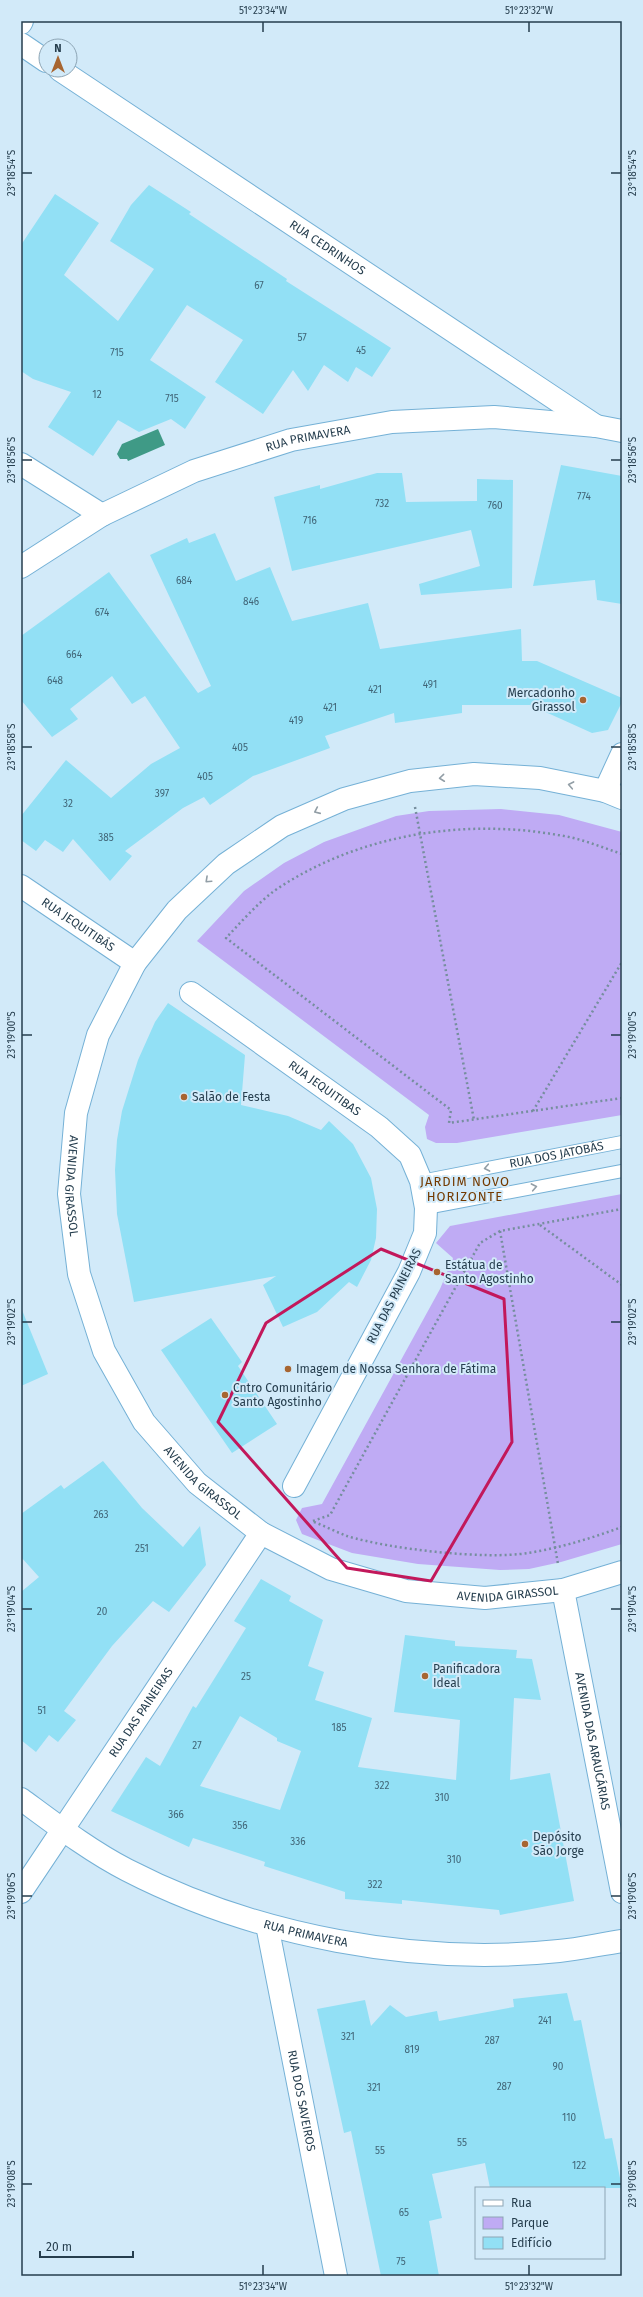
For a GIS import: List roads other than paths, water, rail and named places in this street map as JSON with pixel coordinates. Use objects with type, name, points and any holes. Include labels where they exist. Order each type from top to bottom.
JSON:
[{"type":"street","points":[[21,44],[38,56]]},
{"type":"street","name":"RUA CEDRINHOS","points":[[72,78],[596,426]]},
{"type":"street","name":"RUA PRIMAVERA","points":[[21,567],[102,515],[194,471],[291,440],[392,422],[494,417],[596,426],[622,431]]},
{"type":"street","points":[[21,464],[102,515]]},
{"type":"street","points":[[614,795],[622,754]]},
{"type":"street","name":"AVENIDA GIRASSOL","points":[[614,795],[540,778],[474,774],[410,781],[344,798],[282,826],[226,864],[177,910],[135,963],[98,1035],[76,1113],[69,1194],[79,1274],[104,1351],[144,1422],[197,1483],[261,1533],[331,1569],[406,1591],[485,1598],[563,1590],[622,1572]]},
{"type":"street","name":"RUA JEQUITIBÁS","points":[[21,886],[135,963]]},
{"type":"street","name":"RUA JEQUITIBAS","points":[[191,993],[379,1127],[410,1155],[421,1181],[426,1208]]},
{"type":"street","name":"RUA DAS PAINEIRAS","points":[[294,1486],[409,1272],[425,1233],[426,1208]]},
{"type":"street","name":"RUA DAS PAINEIRAS","points":[[21,1892],[261,1533]]},
{"type":"street","name":"AVENIDA DAS ARAUCÁRIAS","points":[[563,1590],[622,1892]]},
{"type":"street","name":"RUA PRIMAVERA","points":[[21,1799],[63,1830],[127,1870],[195,1901],[268,1925],[323,1936],[339,1942],[412,1952],[485,1955],[559,1951],[622,1941]]},
{"type":"street","name":"RUA DOS SAVEIROS","points":[[268,1925],[336,2276]]},
{"type":"lane","name":"RUA DOS JATOBÁS","points":[[421,1181],[622,1142]]},
{"type":"lane","points":[[426,1208],[622,1170]]},
{"type":"place","name":"Mercadonho Girassol","points":[[583,700]]},
{"type":"place","name":"Salão de Festa","points":[[184,1097]]},
{"type":"place","name":"Estátua de Santo Agostinho","points":[[437,1272]]},
{"type":"place","name":"Imagem de Nossa Senhora de Fátima","points":[[288,1369]]},
{"type":"place","name":"Cntro Comunitário Santo Agostinho","points":[[225,1395]]},
{"type":"place","name":"Panificadora Ideal","points":[[425,1676]]},
{"type":"place","name":"Depósito São Jorge","points":[[525,1844]]},
{"type":"district","name":"JARDIM NOVO HORIZONTE","points":[[465,1188]]}]
